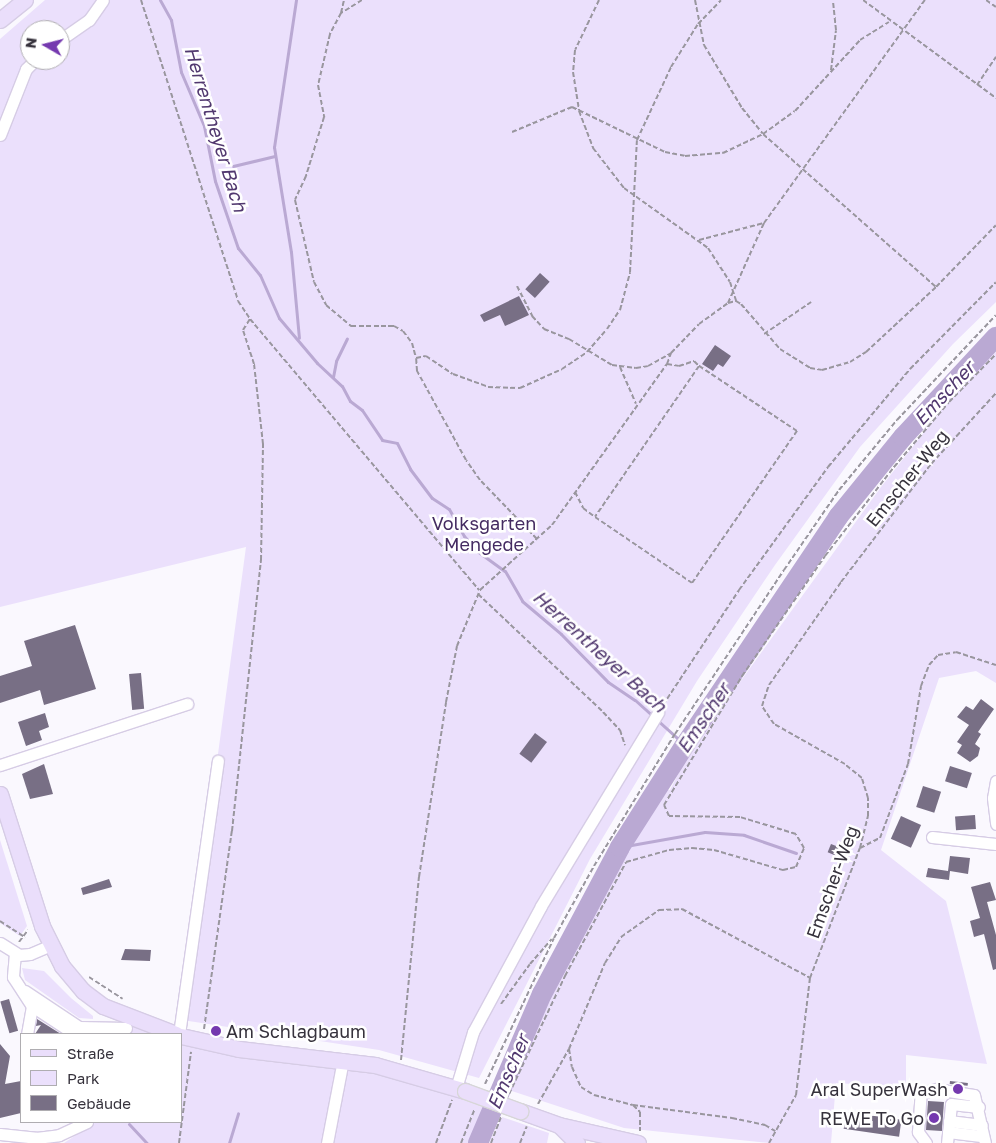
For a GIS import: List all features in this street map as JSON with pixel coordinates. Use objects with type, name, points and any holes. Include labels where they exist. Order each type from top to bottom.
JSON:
[{"type":"main road","points":[[0,20],[24,0]]},
{"type":"main road","points":[[0,794],[49,946],[62,966],[83,991],[103,1006],[128,1020],[172,1033]]},
{"type":"main road","points":[[182,1036],[239,1049],[343,1060],[460,1090],[559,1125],[639,1138]]},
{"type":"main road","points":[[559,1125],[577,1143]]},
{"type":"street","points":[[70,33],[90,20],[103,0]]},
{"type":"street","points":[[0,135],[26,70]]},
{"type":"street","points":[[0,765],[187,704]]},
{"type":"street","points":[[460,1090],[473,1032],[541,906],[658,713]]},
{"type":"street","points":[[179,1033],[218,761]]},
{"type":"street","points":[[996,781],[993,798],[996,824]]},
{"type":"street","points":[[932,837],[996,844]]},
{"type":"street","points":[[0,944],[15,953],[30,954],[49,946]]},
{"type":"street","points":[[15,953],[13,977],[24,990],[72,1032]]},
{"type":"street","points":[[24,990],[32,1010],[28,1032]]},
{"type":"street","points":[[32,1010],[72,1032],[128,1020]]},
{"type":"street","points":[[328,1143],[343,1060]]},
{"type":"street","points":[[926,1143],[918,1132],[921,1093],[925,1090],[967,1092],[974,1095],[979,1107],[983,1134],[947,1135],[932,1143]]},
{"type":"street","points":[[947,1135],[951,1104],[979,1107]]},
{"type":"street","points":[[0,1134],[36,1138],[59,1135],[85,1123]]},
{"type":"path","points":[[141,0],[225,267],[238,301],[250,319],[480,590]]},
{"type":"path","points":[[344,0],[341,13],[330,34],[320,70],[319,102],[324,117],[306,176],[295,200],[308,257],[320,295],[344,322],[351,326],[394,326],[403,331],[412,342],[417,371],[466,460],[480,480],[537,539]]},
{"type":"path","points":[[341,13],[362,0]]},
{"type":"path","points":[[599,0],[575,50],[574,86],[579,111],[594,148],[606,169],[633,194],[699,240],[713,255],[730,282],[736,301],[764,334],[780,349],[810,368],[822,370],[841,365],[866,352],[936,287],[996,225]]},
{"type":"path","points":[[695,0],[698,24],[704,45],[726,86],[763,134],[936,287]]},
{"type":"path","points":[[416,358],[426,356],[453,374],[488,387],[520,388],[543,379],[588,352],[607,329],[624,297],[630,262],[637,140],[670,67],[698,24],[721,0]]},
{"type":"path","points":[[831,70],[836,30],[833,0]]},
{"type":"path","points":[[862,0],[889,22],[996,98]]},
{"type":"path","points":[[728,303],[764,223],[924,0]]},
{"type":"path","points":[[986,0],[996,7]]},
{"type":"path","points":[[512,132],[572,108],[665,152],[705,156],[740,147],[763,134],[812,95],[831,70],[860,40],[889,22]]},
{"type":"path","points":[[977,85],[996,57]]},
{"type":"path","points":[[699,240],[764,223]]},
{"type":"path","points":[[730,282],[737,282]]},
{"type":"path","points":[[658,713],[740,590],[828,467],[910,369],[996,282]]},
{"type":"path","points":[[517,286],[532,316],[544,329],[569,339],[588,352],[620,367],[648,366],[671,353],[699,324],[728,303],[736,301]]},
{"type":"path","points":[[764,334],[811,302]]},
{"type":"path","points":[[488,1075],[554,938],[594,866],[675,734],[839,490],[897,420],[996,315]]},
{"type":"path","points":[[204,1030],[233,822],[261,560],[263,444],[254,364],[243,330],[250,319]]},
{"type":"path","points":[[401,1060],[419,877],[457,646],[480,590],[537,539],[575,492],[636,404],[667,364],[671,353]]},
{"type":"path","points":[[507,1101],[565,976],[626,862],[669,850],[692,848],[714,850],[783,870],[796,867],[804,848],[802,840],[796,834],[740,817],[669,816],[664,805],[742,676],[825,556],[900,460],[949,402],[996,354]]},
{"type":"path","points":[[575,492],[582,508],[692,583],[796,431],[694,361],[679,366],[667,364]]},
{"type":"path","points":[[595,517],[699,366]]},
{"type":"path","points":[[620,367],[636,404]]},
{"type":"path","name":"Emscher-Weg","points":[[769,1143],[775,1131],[782,1124],[796,1095],[810,978],[860,848],[868,816],[868,798],[862,778],[846,764],[774,724],[762,706],[769,685],[841,582],[931,464],[996,393]]},
{"type":"path","points":[[478,594],[620,730],[626,747],[627,764]]},
{"type":"path","points":[[860,848],[880,838],[908,764],[921,686],[929,666],[938,655],[956,652],[996,665]]},
{"type":"path","points":[[520,1143],[526,1113],[569,1049],[605,963],[621,937],[659,910],[682,909],[810,978]]},
{"type":"path","points":[[0,921],[25,937]]},
{"type":"path","points":[[498,1010],[530,964],[554,938]]},
{"type":"path","points":[[84,971],[115,995],[128,1020]]},
{"type":"path","points":[[569,1049],[572,1067],[585,1091],[633,1105],[732,1118],[765,1125],[775,1131]]},
{"type":"path","points":[[182,1120],[191,1050]]},
{"type":"path","points":[[436,1143],[460,1090]]},
{"type":"path","points":[[633,1105],[640,1112],[639,1138]]},
{"type":"path","points":[[491,1143],[504,1109]]},
{"type":"path","points":[[461,1143],[471,1119]]},
{"type":"path","points":[[179,1143],[182,1123]]},
{"type":"green space","name":"Volksgarten Mengede","points":[[45,0],[996,0],[996,302],[953,344],[860,447],[775,565],[697,681],[590,859],[479,1078],[379,1050],[182,1020],[246,547],[0,607],[0,39],[20,22],[20,70],[70,70],[70,20],[22,20]]},
{"type":"green space","points":[[996,352],[996,683],[976,671],[939,678],[881,850],[946,901],[987,1064],[906,1055],[906,1087],[836,1083],[831,1143],[770,1143],[624,1128],[503,1088],[617,862],[660,790],[670,790],[690,751],[881,487],[959,388]]},
{"type":"green space","points":[[0,840],[27,926],[20,936],[0,923]]},
{"type":"green space","points":[[22,968],[44,971],[71,998],[93,1016],[93,1019],[79,1018],[25,980]]},
{"type":"green space","points":[[129,1018],[173,1033],[127,1033]]},
{"type":"green space","points":[[182,1036],[347,1060],[495,1101],[478,1143],[64,1143],[94,1123],[182,1123]]},
{"type":"green space","points":[[502,1117],[549,1133],[547,1143],[489,1143]]},
{"type":"building","points":[[540,273],[550,282],[535,298],[525,289]]},
{"type":"building","points":[[519,296],[529,315],[505,326],[500,315],[484,322],[480,315]]},
{"type":"building","points":[[715,345],[731,356],[723,367],[718,364],[713,371],[702,364]]},
{"type":"building","points":[[75,625],[96,689],[44,705],[40,690],[0,703],[0,676],[32,666],[24,641]]},
{"type":"building","points":[[141,673],[144,709],[132,710],[129,674]]},
{"type":"building","points":[[981,699],[994,709],[978,732],[981,734],[975,744],[980,748],[978,756],[970,762],[957,753],[962,745],[957,742],[969,725],[957,717],[966,706],[973,710]]},
{"type":"building","points":[[45,713],[49,727],[39,731],[42,740],[26,746],[18,722]]},
{"type":"building","points":[[535,733],[547,742],[531,763],[519,754]]},
{"type":"building","points":[[44,764],[53,794],[30,799],[22,774]]},
{"type":"building","points":[[950,766],[972,773],[967,788],[945,781]]},
{"type":"building","points":[[923,786],[941,792],[934,813],[916,807]]},
{"type":"building","points":[[975,815],[976,829],[956,830],[955,816]]},
{"type":"building","points":[[901,816],[921,825],[911,848],[891,839]]},
{"type":"building","points":[[831,844],[841,848],[838,856],[828,852]]},
{"type":"building","points":[[950,856],[970,858],[968,874],[950,871],[949,880],[926,877],[928,868],[948,871]]},
{"type":"building","points":[[109,879],[112,887],[83,895],[81,888]]},
{"type":"building","points":[[990,882],[996,900],[987,902],[996,935],[996,969],[993,970],[984,934],[974,937],[970,921],[980,918],[971,887]]},
{"type":"building","points":[[125,949],[151,950],[150,961],[121,960]]},
{"type":"building","points":[[9,999],[18,1031],[9,1033],[0,1001]]},
{"type":"building","points":[[37,1019],[59,1033],[36,1033],[41,1025],[36,1026]]},
{"type":"building","points":[[0,1044],[10,1056],[5,1084],[20,1081],[20,1113],[0,1118]]},
{"type":"building","points":[[950,1081],[968,1083],[968,1086],[950,1084]]},
{"type":"building","name":"REWE To Go","points":[[928,1101],[944,1102],[942,1131],[926,1130]]},
{"type":"building","points":[[846,1112],[901,1120],[899,1137],[844,1129]]},
{"type":"waterway","name":"Herrentheyer Bach","points":[[160,0],[171,20],[181,72],[204,126],[215,181],[238,248],[260,275],[279,318],[317,363],[342,386],[350,401],[362,410],[382,440],[397,443],[410,469],[432,498],[449,509],[464,536],[477,551],[505,571],[522,601],[561,634],[608,682],[635,700],[685,745]]},
{"type":"waterway","points":[[296,0],[274,147],[291,252],[299,338]]},
{"type":"waterway","points":[[233,166],[275,156]]},
{"type":"waterway","name":"Emscher","points":[[478,1143],[542,994],[620,847],[685,745],[838,517],[903,437],[996,337]]},
{"type":"waterway","points":[[333,377],[336,361],[347,338]]},
{"type":"waterway","points":[[620,847],[705,832],[744,835],[796,853]]},
{"type":"waterway","points":[[229,1143],[238,1113]]},
{"type":"waterway","points":[[129,1124],[147,1143]]},
{"type":"place","name":"Am Schlagbaum","points":[[216,1031]]},
{"type":"place","name":"Aral SuperWash","points":[[958,1089]]},
{"type":"place","name":"REWE To Go","points":[[934,1118]]}]
